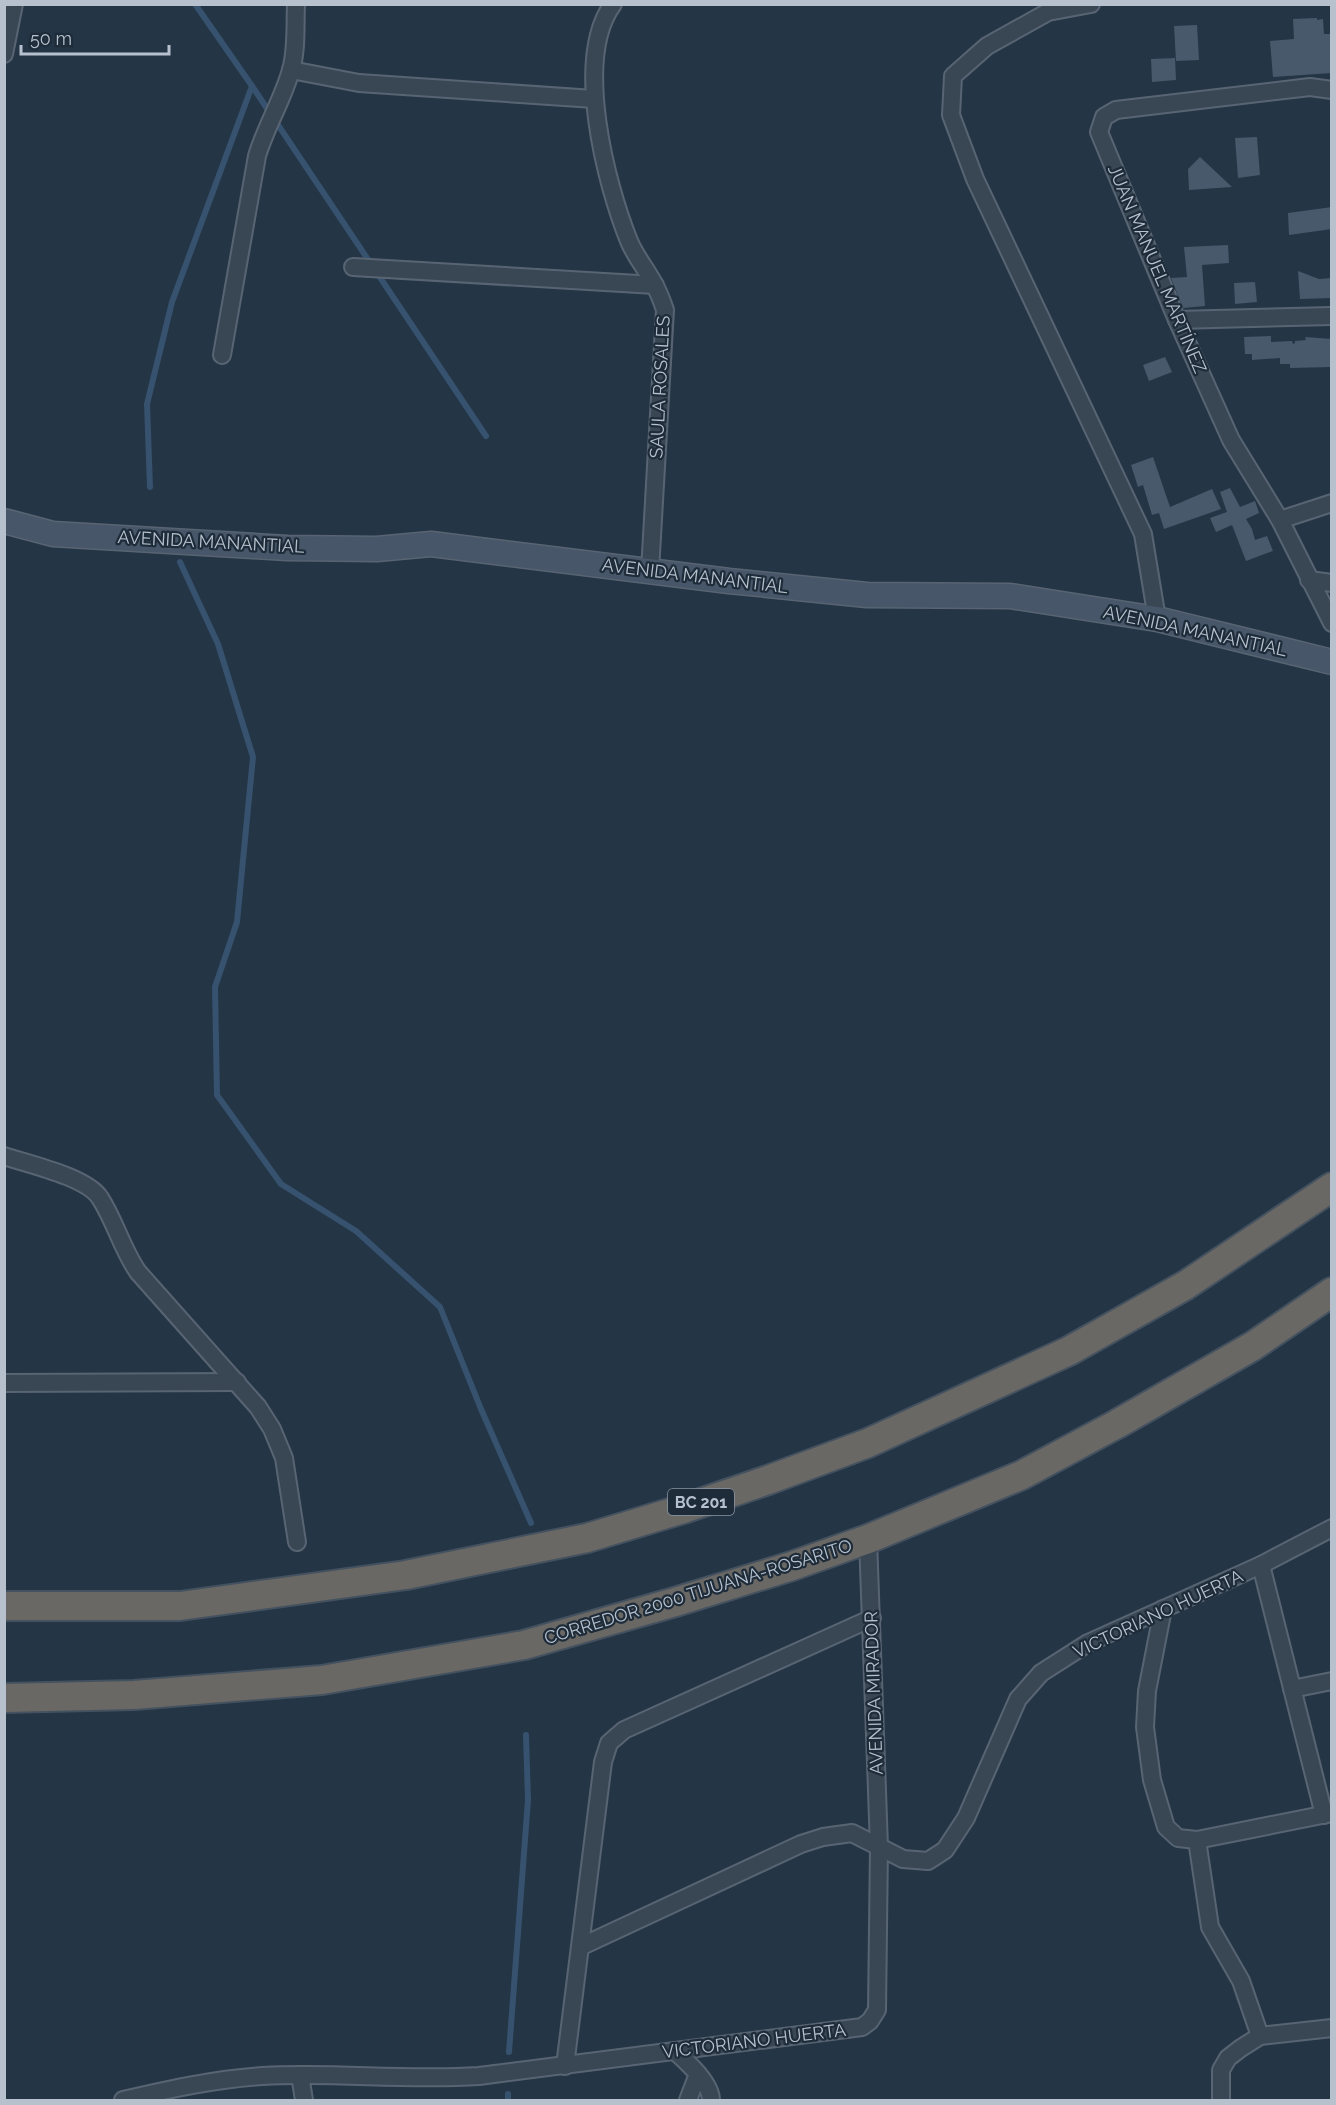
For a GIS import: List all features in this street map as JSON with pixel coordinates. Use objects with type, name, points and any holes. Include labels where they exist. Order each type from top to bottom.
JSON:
[{"type":"highway","name":"BC 201","points":[[4,1606],[180,1606],[406,1575],[587,1538],[682,1509],[868,1443],[1069,1351],[1186,1285],[1332,1187]]},
{"type":"highway","name":"CORREDOR 2000 TIJUANA-ROSARITO","points":[[4,1698],[134,1695],[322,1680],[524,1645],[675,1602],[792,1566],[868,1539],[1022,1474],[1117,1424],[1253,1346],[1332,1292]]},
{"type":"main road","name":"AVENIDA MANANTIAL","points":[[4,521],[53,534],[287,548],[378,549],[431,544],[729,581],[867,595],[1010,596],[1156,619],[1332,662]]},
{"type":"street","points":[[4,54],[14,4]]},
{"type":"street","points":[[222,355],[258,156],[263,136],[291,70],[294,55],[296,4]]},
{"type":"street","name":"SAULA ROSALES","points":[[613,4],[597,43],[594,99],[602,152],[614,201],[630,244],[655,285],[665,310],[650,571]]},
{"type":"street","points":[[1092,4],[1048,12],[987,46],[953,76],[951,115],[975,179],[1143,534],[1156,619]]},
{"type":"street","points":[[291,70],[359,83],[594,99]]},
{"type":"street","name":"JUAN MANUEL MARTÍNEZ","points":[[1332,90],[1310,87],[1116,110],[1104,117],[1099,132],[1177,320],[1231,440],[1280,520],[1332,623]]},
{"type":"street","points":[[353,267],[655,285]]},
{"type":"street","points":[[1177,320],[1332,316]]},
{"type":"street","points":[[1280,520],[1332,503]]},
{"type":"street","points":[[1310,580],[1332,583]]},
{"type":"street","points":[[4,1155],[80,1181],[100,1196],[127,1255],[138,1272],[237,1382],[258,1407],[272,1429],[284,1458],[297,1542]]},
{"type":"street","points":[[4,1383],[237,1382]]},
{"type":"street","name":"VICTORIANO HUERTA","points":[[123,2100],[219,2080],[300,2075],[440,2078],[565,2066],[862,2027],[878,2010],[879,1847],[903,1859],[927,1861],[945,1850],[966,1818],[1018,1699],[1041,1672],[1088,1643],[1261,1565],[1332,1528]]},
{"type":"street","name":"AVENIDA MIRADOR","points":[[868,1539],[879,1847]]},
{"type":"street","name":"VICTORIANO HUERTA","points":[[1261,1565],[1292,1689],[1328,1814]]},
{"type":"street","points":[[1163,1609],[1147,1691],[1145,1727],[1152,1780],[1166,1827],[1178,1838],[1197,1840],[1328,1814]]},
{"type":"street","points":[[565,2066],[603,1762],[609,1743],[624,1730],[872,1618]]},
{"type":"street","points":[[1292,1689],[1332,1681]]},
{"type":"street","points":[[580,1947],[801,1844],[823,1837],[852,1833],[879,1847]]},
{"type":"street","points":[[1197,1840],[1210,1928],[1241,1981],[1260,2037]]},
{"type":"street","points":[[1221,2100],[1221,2070],[1228,2058],[1260,2037],[1332,2028]]},
{"type":"street","points":[[675,2051],[698,2074],[711,2100]]},
{"type":"street","points":[[688,2100],[698,2074]]},
{"type":"street","points":[[300,2075],[304,2100]]},
{"type":"building","points":[[1317,18],[1317,20],[1323,19],[1324,34],[1332,34],[1332,73],[1273,77],[1270,41],[1294,39],[1293,19]]},
{"type":"building","points":[[1197,25],[1199,60],[1176,61],[1174,26]]},
{"type":"building","points":[[1175,58],[1176,80],[1152,82],[1151,59]]},
{"type":"building","points":[[1257,137],[1260,175],[1238,178],[1235,138]]},
{"type":"building","points":[[1200,157],[1232,187],[1189,190],[1188,169]]},
{"type":"building","points":[[1332,207],[1332,229],[1289,235],[1288,213]]},
{"type":"building","points":[[1228,245],[1229,263],[1202,265],[1205,306],[1183,308],[1171,278],[1187,277],[1184,247]]},
{"type":"building","points":[[1298,271],[1319,279],[1332,278],[1332,298],[1300,299]]},
{"type":"building","points":[[1255,282],[1257,302],[1235,304],[1234,283]]},
{"type":"building","points":[[1271,336],[1271,342],[1292,341],[1293,344],[1295,341],[1306,340],[1305,337],[1332,339],[1332,367],[1290,368],[1290,364],[1280,364],[1280,358],[1252,360],[1252,354],[1245,354],[1244,337]]},
{"type":"building","points":[[1165,357],[1172,372],[1149,381],[1143,365]]},
{"type":"building","points":[[1153,457],[1170,507],[1212,489],[1221,509],[1164,529],[1159,513],[1152,515],[1143,485],[1138,487],[1131,465]]},
{"type":"building","points":[[1230,488],[1240,507],[1255,501],[1259,513],[1246,519],[1255,540],[1267,536],[1273,551],[1246,561],[1232,525],[1216,532],[1210,518],[1227,512],[1220,492]]},
{"type":"waterway","points":[[150,487],[147,404],[172,302],[252,86],[195,4]]},
{"type":"waterway","points":[[252,86],[486,436]]},
{"type":"waterway","points":[[180,562],[218,644],[253,757],[237,922],[215,987],[217,1095],[281,1184],[356,1231],[440,1307],[481,1409],[531,1523]]},
{"type":"waterway","points":[[509,2052],[528,1800],[526,1735]]},
{"type":"waterway","points":[[508,2094],[508,2100]]}]
